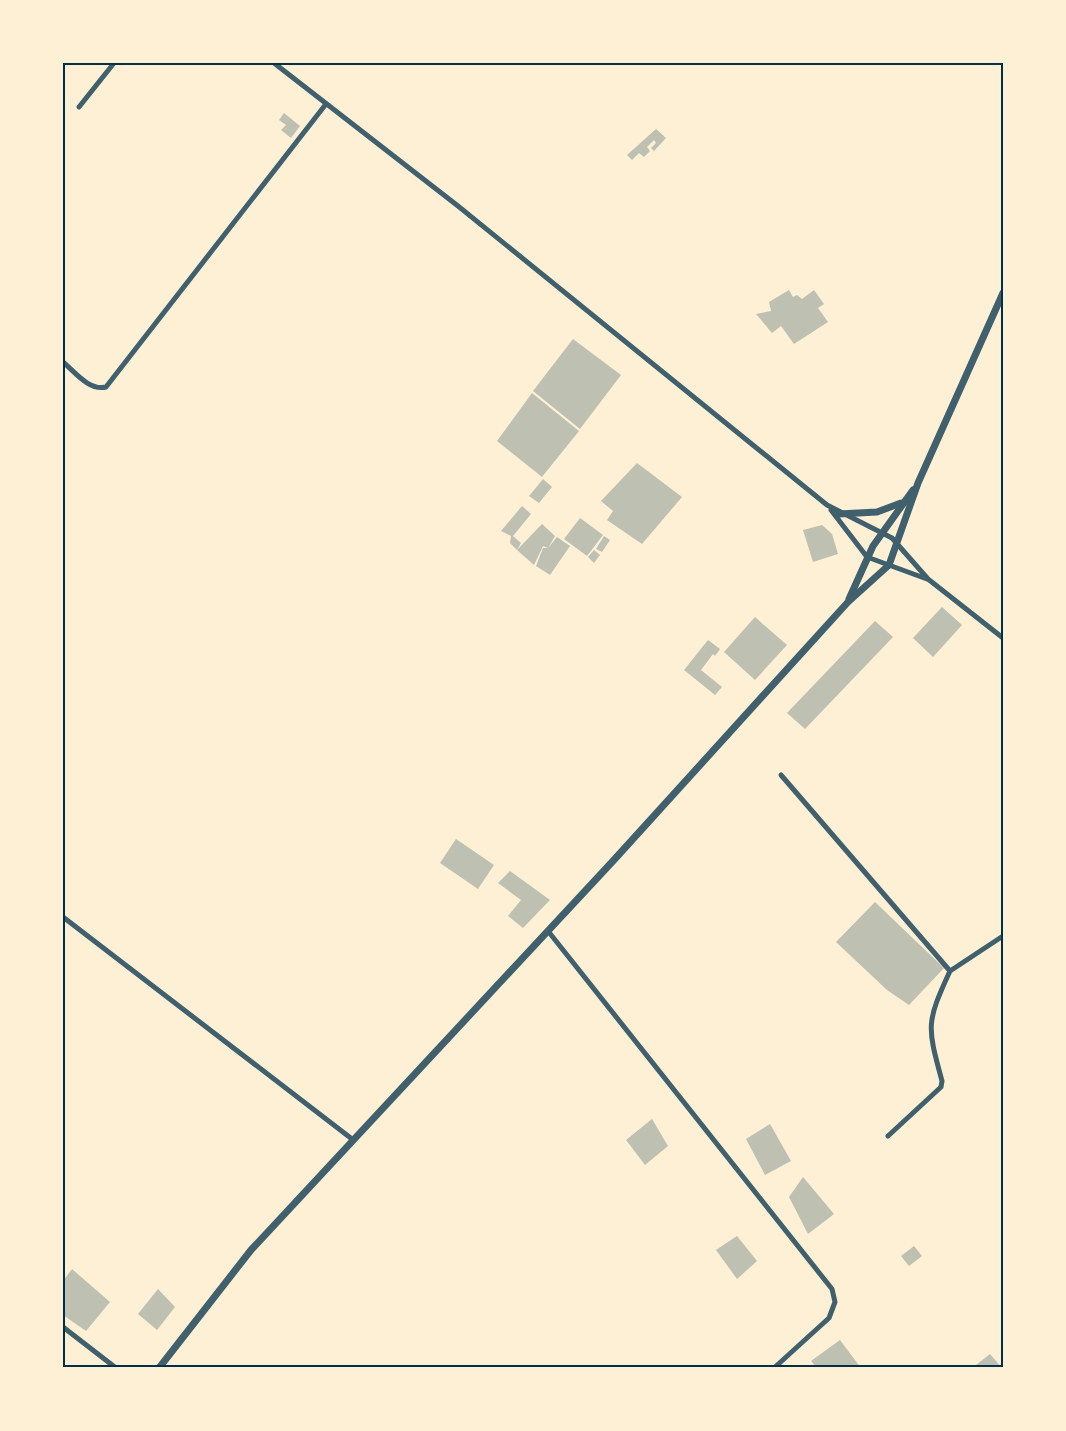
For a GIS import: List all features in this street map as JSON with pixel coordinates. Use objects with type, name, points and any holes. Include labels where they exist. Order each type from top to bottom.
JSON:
[{"type":"street","points":[[79,107],[114,63]]},
{"type":"street","points":[[274,63],[458,206],[826,505],[839,514],[882,534],[897,545],[928,579],[1003,638]]},
{"type":"street","points":[[63,362],[91,386],[99,389],[106,387],[326,104]]},
{"type":"street","points":[[159,1368],[251,1250],[548,931],[848,602],[889,565],[918,483],[1003,293]]},
{"type":"street","points":[[848,602],[867,557],[918,483]]},
{"type":"street","points":[[839,514],[889,509],[907,498]]},
{"type":"street","points":[[826,505],[867,557],[928,579]]},
{"type":"street","points":[[781,776],[950,971]]},
{"type":"street","points":[[63,917],[352,1139]]},
{"type":"street","points":[[548,931],[832,1289],[835,1302],[829,1318],[774,1368]]},
{"type":"street","points":[[888,1136],[941,1087],[942,1081],[929,1026],[932,1010],[950,971],[1003,936]]},
{"type":"street","points":[[63,1327],[116,1368]]},
{"type":"building","points":[[284,113],[300,126],[291,138],[281,130],[286,125],[279,120]]},
{"type":"building","points":[[656,129],[666,138],[654,151],[651,148],[656,143],[654,140],[647,147],[650,151],[644,157],[639,153],[632,160],[627,155]]},
{"type":"building","points":[[789,290],[793,297],[797,295],[802,299],[814,290],[824,304],[818,308],[828,322],[794,344],[781,326],[772,333],[756,314],[771,311],[769,302]]},
{"type":"building","points":[[573,339],[621,375],[580,429],[533,391]]},
{"type":"building","points":[[532,393],[579,431],[542,477],[497,441]]},
{"type":"building","points":[[637,463],[682,497],[642,544],[607,520],[613,511],[601,501]]},
{"type":"building","points":[[543,479],[552,487],[539,503],[529,496]]},
{"type":"building","points":[[522,506],[531,514],[513,536],[521,543],[517,550],[510,543],[511,536],[501,531]]},
{"type":"building","points":[[580,518],[603,535],[587,556],[564,539]]},
{"type":"building","points":[[542,524],[555,536],[548,548],[543,546],[534,565],[517,550]]},
{"type":"building","points":[[822,525],[832,534],[838,554],[813,562],[803,530]]},
{"type":"building","points":[[604,536],[610,540],[602,552],[596,549]]},
{"type":"building","points":[[557,537],[570,546],[550,575],[536,566],[543,548],[548,548]]},
{"type":"building","points":[[594,550],[600,555],[594,563],[588,557]]},
{"type":"building","points":[[942,607],[962,625],[933,657],[913,638]]},
{"type":"building","points":[[755,617],[787,645],[755,680],[724,652]]},
{"type":"building","points":[[875,621],[893,637],[805,729],[787,713]]},
{"type":"building","points":[[708,640],[720,649],[715,656],[713,654],[701,670],[722,687],[715,695],[684,670]]},
{"type":"building","points":[[456,839],[494,865],[478,889],[440,863]]},
{"type":"building","points":[[510,871],[550,900],[523,928],[508,916],[521,900],[498,883]]},
{"type":"building","points":[[875,902],[944,968],[909,1005],[887,990],[836,942]]},
{"type":"building","points":[[652,1119],[668,1146],[645,1165],[626,1140]]},
{"type":"building","points":[[770,1124],[791,1161],[765,1175],[746,1139]]},
{"type":"building","points":[[803,1177],[834,1214],[808,1234],[789,1197]]},
{"type":"building","points":[[737,1236],[757,1261],[737,1279],[716,1250]]},
{"type":"building","points":[[914,1246],[922,1256],[909,1266],[901,1256]]},
{"type":"building","points":[[72,1269],[110,1302],[86,1331],[63,1315],[63,1281]]},
{"type":"building","points":[[158,1289],[175,1307],[157,1330],[138,1314]]},
{"type":"building","points":[[840,1340],[861,1368],[817,1368],[811,1361]]},
{"type":"building","points":[[990,1354],[1002,1368],[978,1368],[976,1365]]}]
